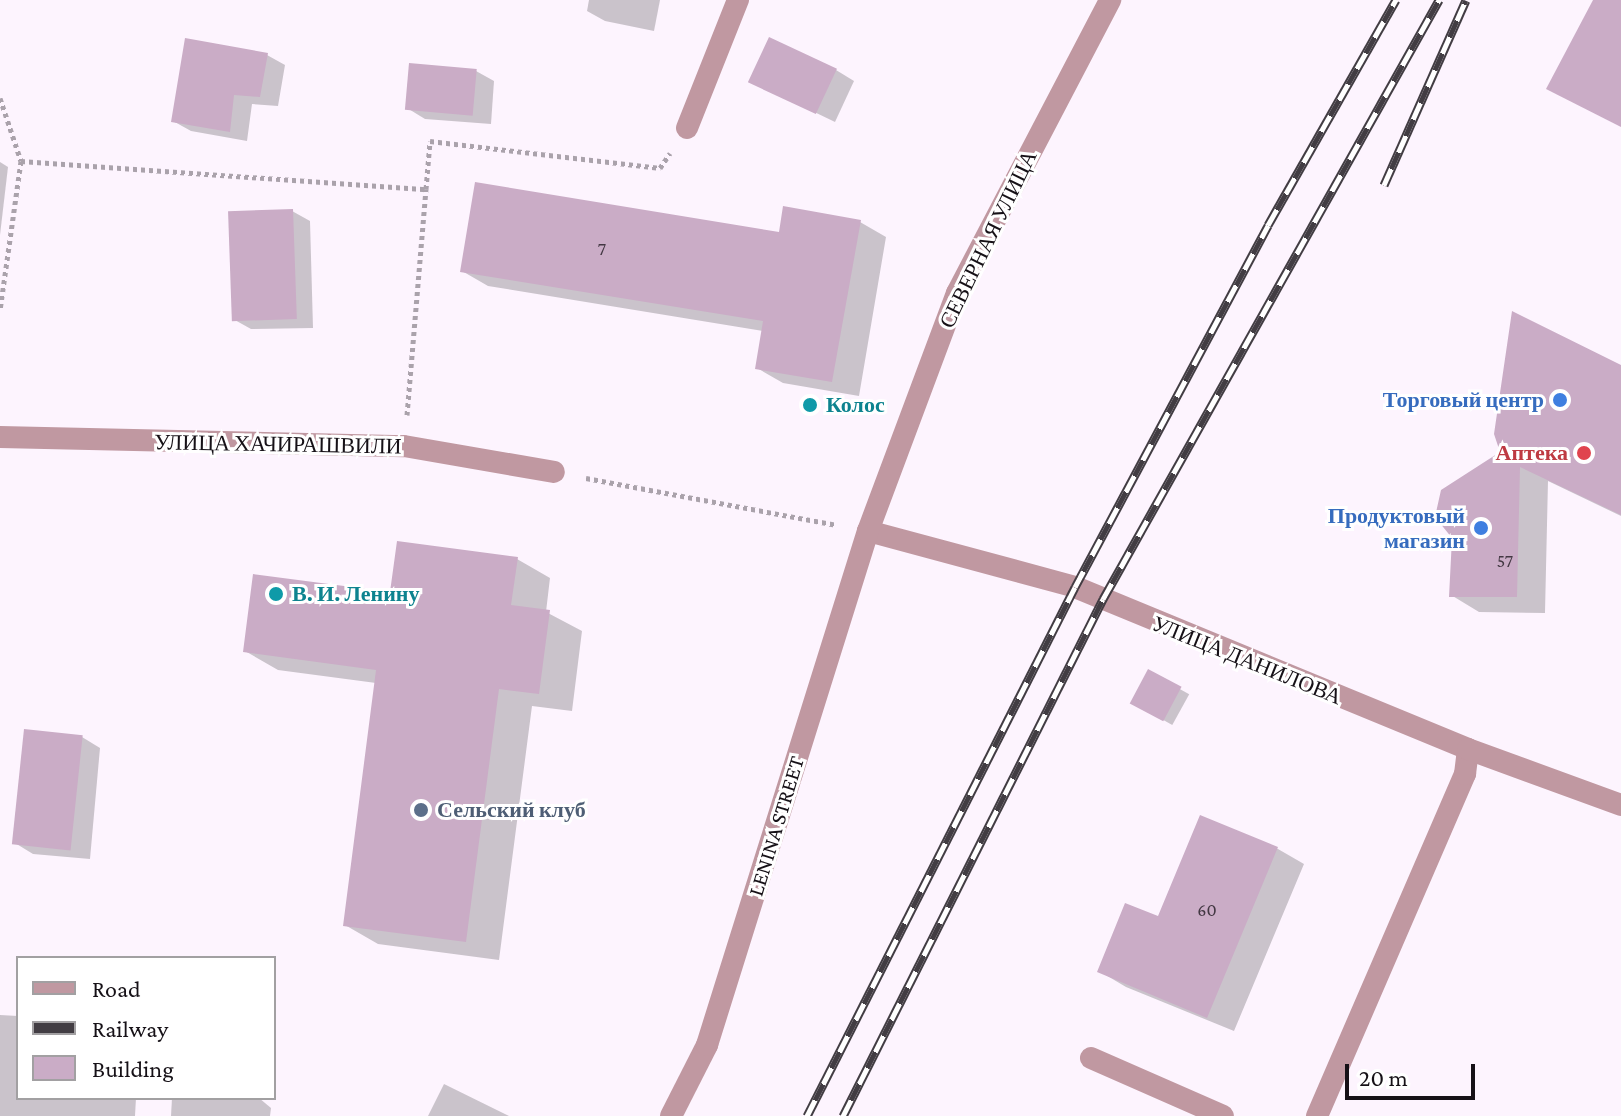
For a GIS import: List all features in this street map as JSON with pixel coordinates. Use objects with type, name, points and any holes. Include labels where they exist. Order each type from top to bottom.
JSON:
[{"type":"street","points":[[687,128],[738,0]]},
{"type":"street","name":"СЕВЕРНАЯ УЛИЦА","points":[[868,531],[957,293],[1110,0]]},
{"type":"street","name":"УЛИЦА ХАЧИРАШВИЛИ","points":[[0,437],[404,446],[554,472]]},
{"type":"street","name":"УЛИЦА ДАНИЛОВА","points":[[868,531],[1075,587],[1468,749],[1621,805]]},
{"type":"street","name":"LENINA STREET","points":[[671,1116],[707,1045],[868,531]]},
{"type":"street","points":[[1317,1116],[1465,774],[1468,749]]},
{"type":"street","points":[[1091,1058],[1223,1116]]},
{"type":"path","points":[[0,98],[21,161],[0,311]]},
{"type":"path","points":[[404,446],[430,141],[660,168],[687,128]]},
{"type":"path","points":[[21,161],[426,189]]},
{"type":"path","points":[[554,472],[868,531]]},
{"type":"building","points":[[1593,0],[1621,0],[1621,127],[1546,89]]},
{"type":"building","points":[[769,37],[837,69],[816,114],[748,82]]},
{"type":"building","points":[[185,38],[268,53],[260,97],[234,95],[230,132],[171,122]]},
{"type":"building","points":[[409,63],[477,69],[473,116],[405,110]]},
{"type":"building","points":[[475,182],[779,232],[783,206],[861,220],[832,382],[755,369],[763,321],[460,272]]},
{"type":"building","points":[[293,209],[297,319],[232,321],[228,211]]},
{"type":"building","name":"Торговый центр","points":[[1512,311],[1621,365],[1621,515],[1520,467],[1517,597],[1449,597],[1452,538],[1435,517],[1441,490],[1500,452],[1494,434]]},
{"type":"building","name":"Сельский клуб","points":[[397,541],[518,557],[511,605],[550,610],[539,694],[499,689],[466,942],[343,926],[376,670],[243,652],[253,574],[390,592]]},
{"type":"building","points":[[1148,669],[1182,687],[1163,721],[1130,703]]},
{"type":"building","points":[[24,729],[83,735],[71,851],[12,844]]},
{"type":"building","points":[[1200,815],[1278,847],[1207,1018],[1097,972],[1125,903],[1158,916]]},
{"type":"railway","points":[[807,1116],[1075,587],[1268,225],[1396,0]]},
{"type":"railway","points":[[843,1116],[1103,599],[1439,0]]},
{"type":"railway","points":[[1384,185],[1466,0]]},
{"type":"place","name":"Торговый центр","points":[[1560,400]]},
{"type":"place","name":"Колос","points":[[810,405]]},
{"type":"place","name":"Аптека","points":[[1584,453]]},
{"type":"place","name":"Продуктовый магазин","points":[[1481,528]]},
{"type":"place","name":"В. И. Ленину","points":[[276,594]]},
{"type":"place","name":"Сельский клуб","points":[[421,810]]}]
